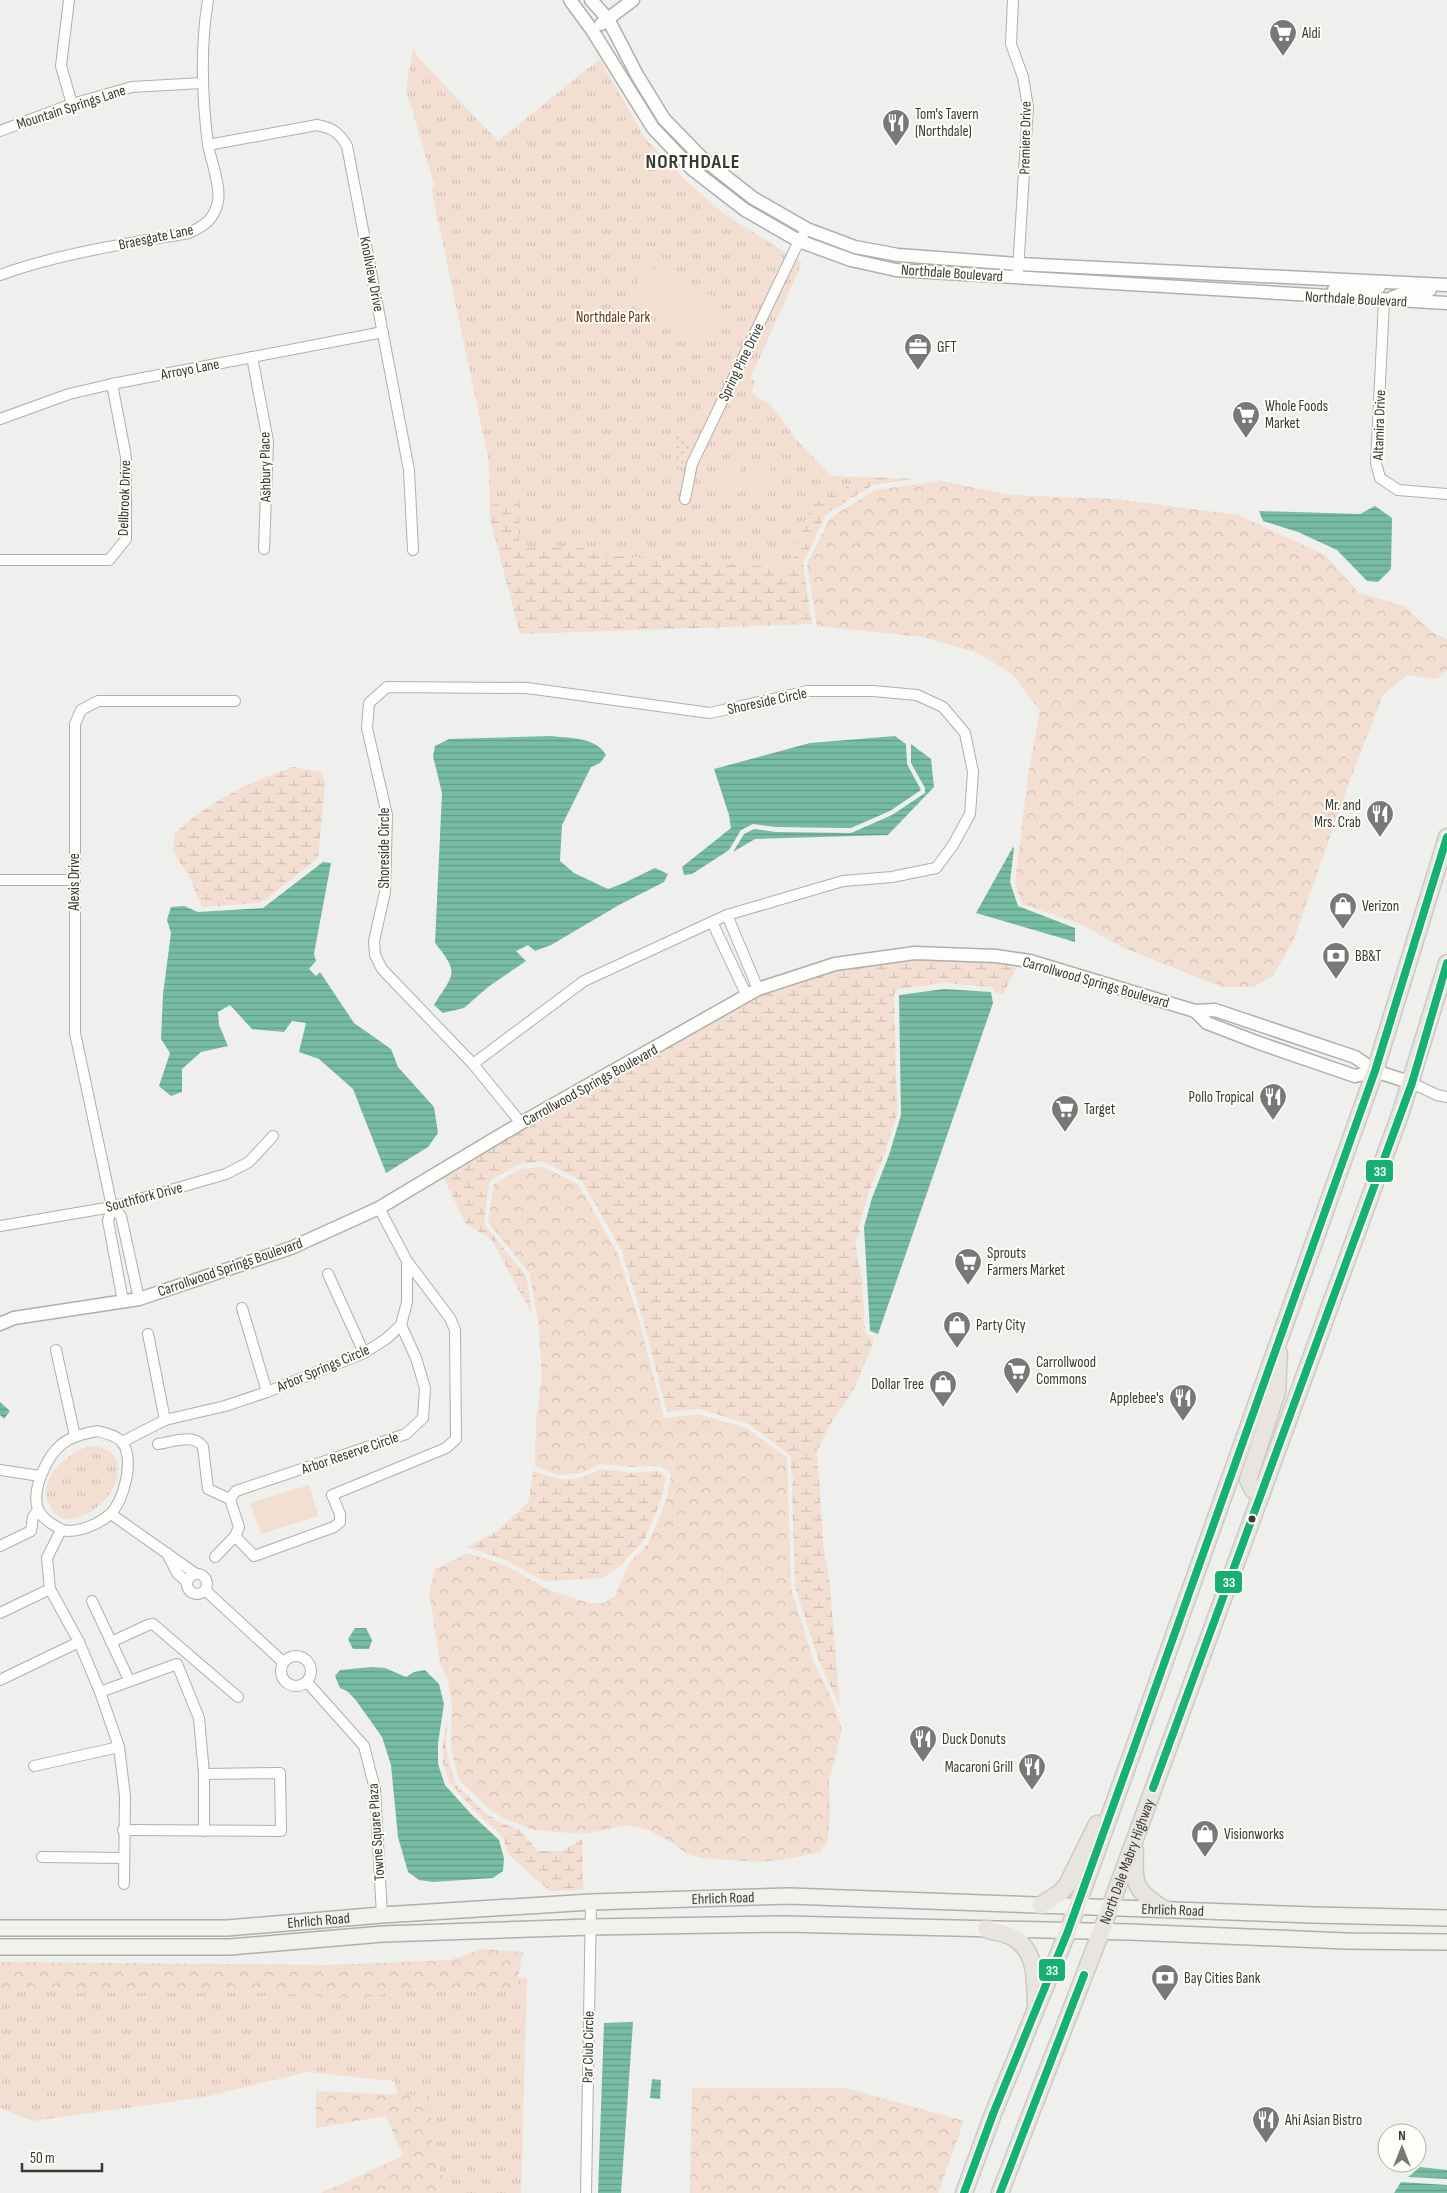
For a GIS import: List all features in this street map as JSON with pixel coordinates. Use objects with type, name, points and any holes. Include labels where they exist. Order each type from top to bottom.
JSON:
[{"type":"main road","name":"North Dale Mabry Highway","points":[[964,2193],[993,2114],[1078,1906],[1375,1071],[1447,837]]},
{"type":"main road","name":"North Dale Mabry Highway","points":[[1000,2193],[1101,1932],[1412,1083],[1447,962]]},
{"type":"main road","points":[[1262,1493],[1253,1490],[1248,1480],[1277,1392],[1279,1339]]},
{"type":"main road","points":[[1041,1905],[1061,1892],[1070,1881],[1108,1798],[1122,1781]]},
{"type":"main road","points":[[1135,1837],[1134,1871],[1136,1885],[1149,1899],[1164,1908]]},
{"type":"main road","name":"Ehrlich Road","points":[[0,1928],[227,1928],[382,1915],[591,1902],[789,1896],[1447,1918]]},
{"type":"main road","name":"Ehrlich Road","points":[[0,1947],[230,1947],[383,1934],[590,1927],[784,1924],[1068,1931],[1346,1941],[1447,1942]]},
{"type":"main road","points":[[986,1929],[1012,1937],[1025,1947],[1031,1958],[1035,1978],[1036,2011]]},
{"type":"street","points":[[69,0],[61,66],[72,104]]},
{"type":"street","name":"Braesgate Lane","points":[[0,275],[27,265],[69,254],[189,233],[204,226],[214,214],[218,199],[208,145],[202,84],[204,24],[208,0]]},
{"type":"street","name":"Northdale Boulevard","points":[[570,0],[592,30],[653,128],[692,169],[745,210],[799,241],[851,260],[896,270],[1384,301],[1447,303]]},
{"type":"street","name":"Northdale Boulevard","points":[[591,0],[608,19],[637,74],[664,119],[702,158],[746,192],[807,229],[855,247],[898,256],[1018,264],[1447,286]]},
{"type":"street","points":[[592,30],[633,0]]},
{"type":"street","name":"Premiere Drive","points":[[1013,0],[1012,44],[1022,77],[1028,107],[1018,278]]},
{"type":"street","name":"Mountain Springs Lane","points":[[0,131],[72,104],[132,87],[202,84]]},
{"type":"street","name":"Knollview Drive","points":[[208,145],[317,125],[330,127],[341,135],[347,146],[409,470],[413,550]]},
{"type":"street","name":"Spring Pine Drive","points":[[685,499],[692,464],[799,241],[807,229]]},
{"type":"street","points":[[1195,289],[1196,272]]},
{"type":"street","points":[[1297,295],[1333,290],[1373,289],[1382,286],[1386,282]]},
{"type":"street","points":[[1384,301],[1407,292],[1447,286]]},
{"type":"street","name":"Altamira Drive","points":[[1384,301],[1376,462],[1380,478],[1398,490],[1447,494]]},
{"type":"street","name":"Arroyo Lane","points":[[0,419],[70,394],[112,384],[383,332]]},
{"type":"street","name":"Ashbury Place","points":[[252,357],[268,441],[264,549]]},
{"type":"street","name":"Dellbrook Drive","points":[[0,560],[109,560],[126,539],[126,457],[112,384]]},
{"type":"street","name":"Shoreside Circle","points":[[473,1064],[584,981],[727,915],[843,881],[892,876],[936,868],[953,845],[970,814],[973,772],[965,733],[942,707],[917,695],[808,691],[710,713],[527,688],[387,687],[368,704],[367,728],[387,815],[385,892],[374,941],[374,955],[382,969],[473,1064],[521,1123]]},
{"type":"street","name":"Alexis Drive","points":[[123,1301],[108,1221],[112,1207],[75,1033],[75,724],[81,710],[98,702],[235,701]]},
{"type":"street","points":[[0,880],[74,880]]},
{"type":"street","points":[[727,915],[753,992]]},
{"type":"street","points":[[712,922],[753,992]]},
{"type":"street","name":"Carrollwood Springs Boulevard","points":[[0,1324],[14,1318],[138,1299],[291,1248],[379,1208],[521,1123],[753,992],[835,964],[906,954],[996,956],[1040,963],[1195,1011],[1216,1010],[1355,1057],[1375,1071],[1412,1083]]},
{"type":"street","name":"Carrollwood Springs Boulevard","points":[[1195,1011],[1207,1023],[1354,1076],[1375,1071]]},
{"type":"street","points":[[1412,1083],[1437,1095],[1447,1097]]},
{"type":"street","name":"Southfork Drive","points":[[0,1226],[112,1207],[226,1174],[249,1162],[272,1136]]},
{"type":"street","name":"Alexis Drive","points":[[112,1207],[121,1216],[138,1299]]},
{"type":"street","points":[[235,1536],[254,1556],[334,1527],[340,1522],[340,1514],[332,1495],[446,1448],[456,1439],[455,1330],[450,1318],[406,1259],[379,1208]]},
{"type":"street","points":[[401,1325],[408,1302],[406,1259]]},
{"type":"street","points":[[328,1274],[364,1353]]},
{"type":"street","points":[[242,1308],[267,1392]]},
{"type":"street","name":"Arbor Springs Circle","points":[[122,1442],[165,1420],[226,1406],[267,1392],[364,1353],[386,1339],[401,1325]]},
{"type":"street","name":"Arbor Reserve Circle","points":[[233,1495],[406,1434],[423,1418],[425,1388],[416,1358],[401,1325]]},
{"type":"street","points":[[148,1334],[165,1420]]},
{"type":"street","points":[[56,1350],[76,1436]]},
{"type":"street","points":[[97,1431],[110,1434],[122,1442],[128,1458],[127,1480],[111,1514],[94,1526],[73,1531],[61,1530],[48,1522],[38,1510],[40,1476],[51,1456],[61,1444],[76,1436],[97,1431]]},
{"type":"street","points":[[158,1444],[194,1438],[200,1441],[204,1447],[208,1489],[233,1495],[239,1527],[235,1536],[214,1557]]},
{"type":"street","points":[[0,1470],[40,1476]]},
{"type":"street","points":[[0,1546],[31,1531],[33,1517],[38,1510]]},
{"type":"street","points":[[111,1514],[196,1574]]},
{"type":"street","points":[[61,1530],[47,1558],[50,1589],[79,1642],[100,1692],[119,1748],[125,1796],[124,1884]]},
{"type":"street","points":[[166,1552],[177,1573],[187,1582]]},
{"type":"street","points":[[196,1574],[203,1575],[207,1581],[205,1590],[199,1594],[193,1593],[188,1588],[187,1582],[190,1576],[196,1574]]},
{"type":"street","points":[[0,1613],[50,1589]]},
{"type":"street","points":[[205,1590],[283,1662]]},
{"type":"street","points":[[92,1601],[129,1680]]},
{"type":"street","points":[[111,1642],[148,1624],[153,1624],[238,1696]]},
{"type":"street","points":[[0,1680],[79,1642]]},
{"type":"street","points":[[100,1692],[177,1664],[189,1655]]},
{"type":"street","points":[[291,1656],[306,1659],[312,1673],[307,1682],[298,1686],[288,1685],[282,1677],[283,1662],[291,1656]]},
{"type":"street","points":[[177,1664],[199,1718],[204,1774],[204,1831]]},
{"type":"street","name":"Towne Square Plaza","points":[[307,1682],[364,1746],[375,1789],[382,1915]]},
{"type":"street","points":[[34,1766],[119,1748]]},
{"type":"street","points":[[124,1830],[281,1831],[280,1773],[204,1774]]},
{"type":"street","points":[[42,1857],[124,1858]]},
{"type":"street","name":"Par Club Circle","points":[[586,2193],[591,1902]]},
{"type":"green space","name":"Northdale Park","points":[[414,44],[415,54],[498,141],[600,59],[644,137],[687,182],[723,213],[802,263],[751,377],[755,382],[752,392],[771,405],[795,438],[831,476],[866,477],[810,506],[791,568],[589,554],[583,548],[524,548],[521,547],[519,542],[519,497],[490,506],[489,462],[431,187],[435,187],[406,89]]},
{"type":"green space","points":[[646,265],[723,301],[705,340],[628,304]]},
{"type":"green space","points":[[674,433],[691,446],[690,452],[677,474]]},
{"type":"green space","points":[[724,459],[742,461],[737,499],[720,498]]},
{"type":"green space","points":[[753,462],[771,464],[767,502],[749,500]]},
{"type":"green space","points":[[866,477],[914,479],[873,485],[826,514],[803,563],[812,624],[520,634],[490,519],[490,506],[519,496],[519,542],[524,548],[583,548],[590,554],[791,568],[810,506]]},
{"type":"green space","points":[[942,481],[1009,495],[1115,499],[1239,515],[1325,555],[1359,593],[1404,606],[1432,632],[1447,639],[1447,670],[1437,679],[1407,675],[1383,695],[1351,777],[1294,939],[1273,976],[1254,987],[1222,987],[1122,947],[1080,924],[1022,904],[1015,883],[1028,775],[1040,711],[1012,674],[978,653],[922,637],[817,626],[807,564],[830,518],[875,490]]},
{"type":"green space","points":[[293,767],[322,772],[325,783],[318,858],[259,903],[202,907],[189,876],[173,852],[175,833],[203,811],[245,786]]},
{"type":"green space","points":[[916,959],[996,962],[1018,965],[1003,994],[996,993],[992,987],[944,983],[898,989],[894,995],[897,1114],[885,1153],[867,1197],[859,1226],[860,1233],[855,1243],[862,1279],[865,1331],[874,1341],[854,1389],[829,1426],[817,1451],[824,1552],[829,1576],[840,1707],[818,1658],[795,1587],[792,1488],[794,1477],[791,1472],[791,1456],[749,1424],[700,1409],[667,1412],[643,1319],[621,1249],[582,1181],[542,1161],[519,1164],[489,1183],[484,1224],[526,1276],[532,1314],[491,1239],[466,1224],[443,1177],[760,995],[836,970]]},
{"type":"green space","points":[[543,1167],[579,1185],[617,1252],[639,1320],[664,1418],[699,1414],[748,1429],[787,1458],[791,1588],[813,1660],[832,1700],[842,1729],[829,1782],[830,1818],[827,1842],[820,1852],[787,1859],[759,1862],[701,1858],[686,1853],[666,1839],[646,1829],[628,1825],[583,1834],[534,1830],[501,1817],[488,1808],[459,1780],[451,1748],[452,1707],[448,1681],[440,1662],[429,1593],[435,1569],[467,1553],[505,1565],[549,1590],[589,1603],[604,1603],[615,1596],[629,1563],[648,1544],[666,1501],[671,1475],[667,1470],[659,1466],[633,1467],[600,1464],[582,1473],[559,1475],[535,1466],[536,1422],[542,1377],[538,1321],[530,1274],[488,1222],[494,1184],[520,1169]]},
{"type":"green space","points":[[88,1446],[104,1449],[114,1456],[118,1466],[117,1478],[112,1490],[103,1502],[92,1511],[72,1519],[61,1518],[53,1511],[47,1496],[50,1478],[62,1462]]},
{"type":"green space","points":[[601,1469],[633,1473],[658,1471],[666,1477],[661,1500],[644,1541],[623,1564],[602,1578],[543,1581],[506,1560],[467,1547],[498,1531],[529,1501],[533,1471],[560,1479],[574,1479]]},
{"type":"green space","points":[[309,1485],[318,1516],[261,1534],[250,1503]]},
{"type":"green space","points":[[447,1716],[446,1749],[455,1783],[485,1813],[499,1822],[520,1830],[538,1851],[562,1851],[582,1839],[583,1890],[550,1891],[509,1855],[502,1836],[474,1810],[449,1782],[443,1763],[443,1744]]},
{"type":"green space","points":[[481,1949],[523,1952],[516,1989],[482,1992],[407,1988],[364,1999],[267,1993],[72,1993],[0,1989],[0,1962],[329,1965],[451,1960]]},
{"type":"green space","points":[[0,1971],[527,1978],[521,2193],[419,2193],[420,2181],[394,2081],[306,2072],[205,2097],[33,2121],[0,2108]]},
{"type":"green space","points":[[692,2088],[846,2088],[964,2121],[938,2193],[690,2193]]},
{"type":"green space","points":[[316,2091],[429,2096],[433,2155],[450,2193],[321,2193],[403,2156],[386,2116],[316,2128]]},
{"type":"shaded area","points":[[1375,506],[1392,518],[1391,569],[1378,582],[1367,581],[1337,550],[1298,532],[1263,521],[1259,511],[1360,514]]},
{"type":"shaded area","points":[[550,736],[573,738],[589,742],[602,749],[606,755],[600,763],[591,767],[562,825],[560,861],[574,873],[608,889],[655,868],[668,874],[664,882],[619,905],[551,945],[535,951],[528,945],[516,951],[526,961],[488,987],[464,1008],[443,1013],[434,1005],[450,979],[451,968],[435,943],[442,793],[433,756],[435,746],[449,739]]},
{"type":"shaded area","points":[[895,736],[906,744],[907,764],[921,790],[890,811],[851,828],[776,827],[753,824],[741,830],[729,850],[692,874],[684,875],[682,867],[731,828],[729,815],[714,769],[810,743]]},
{"type":"shaded area","points":[[911,744],[931,759],[934,787],[888,835],[755,839],[733,852],[744,834],[754,829],[776,832],[851,833],[892,815],[925,793],[925,788],[911,763]]},
{"type":"shaded area","points":[[1013,847],[1010,882],[1018,906],[1075,928],[1075,942],[976,913]]},
{"type":"shaded area","points":[[323,862],[331,863],[314,954],[316,961],[309,969],[316,976],[320,972],[354,1023],[391,1049],[398,1067],[434,1107],[438,1133],[428,1147],[386,1173],[353,1089],[319,1059],[299,1052],[306,1023],[292,1021],[284,1032],[252,1029],[230,1005],[218,1012],[219,1025],[228,1046],[201,1052],[182,1069],[182,1092],[171,1096],[159,1086],[170,1053],[161,1039],[163,994],[171,933],[167,920],[171,907],[184,906],[198,912],[263,908]]},
{"type":"shaded area","points":[[944,989],[991,992],[993,1003],[878,1334],[870,1331],[864,1227],[872,1198],[889,1155],[901,1115],[899,995]]},
{"type":"shaded area","points":[[0,1402],[10,1411],[4,1419],[0,1415]]},
{"type":"shaded area","points":[[355,1628],[366,1628],[372,1640],[369,1649],[353,1649],[348,1639]]},
{"type":"shaded area","points":[[372,1667],[385,1668],[406,1677],[414,1672],[425,1670],[439,1684],[444,1704],[438,1743],[438,1764],[445,1785],[471,1814],[499,1840],[504,1858],[503,1871],[493,1878],[433,1882],[419,1880],[408,1872],[398,1837],[391,1765],[382,1737],[355,1699],[347,1691],[340,1688],[335,1676],[340,1670]]},
{"type":"shaded area","points":[[633,2022],[621,2193],[598,2193],[604,2023]]},
{"type":"shaded area","points":[[652,2079],[661,2080],[660,2099],[650,2098]]},
{"type":"shaded area","points":[[1427,2168],[1447,2170],[1447,2179],[1408,2177],[1413,2173],[1427,2173]]},
{"type":"shaded area","points":[[1401,2182],[1447,2185],[1447,2193],[1394,2193]]},
{"type":"transit line","name":"33","points":[[964,2193],[993,2114],[1068,1931],[1135,1745],[1375,1071],[1447,837]]},
{"type":"transit line","name":"33","points":[[1153,1788],[1412,1083],[1447,963]]},
{"type":"transit line","name":"33","points":[[1000,2193],[1084,1975]]},
{"type":"place","name":"Aldi","points":[[1283,57]]},
{"type":"place","name":"Tom's Tavern (Northdale)","points":[[896,147]]},
{"type":"place","name":"GFT","points":[[918,371]]},
{"type":"place","name":"Whole Foods Market","points":[[1246,439]]},
{"type":"place","name":"Mr. and Mrs. Crab","points":[[1380,838]]},
{"type":"place","name":"Verizon","points":[[1343,930]]},
{"type":"place","name":"BB&T","points":[[1336,980]]},
{"type":"place","name":"Pollo Tropical","points":[[1273,1121]]},
{"type":"place","name":"Target","points":[[1065,1133]]},
{"type":"place","name":"Sprouts Farmers Market","points":[[968,1286]]},
{"type":"place","name":"Party City","points":[[957,1349]]},
{"type":"place","name":"Carrollwood Commons","points":[[1017,1395]]},
{"type":"place","name":"Dollar Tree","points":[[943,1408]]},
{"type":"place","name":"Applebee's","points":[[1183,1422]]},
{"type":"place","name":"Duck Donuts","points":[[923,1763]]},
{"type":"place","name":"Macaroni Grill","points":[[1032,1791]]},
{"type":"place","name":"Visionworks","points":[[1205,1858]]},
{"type":"place","name":"Bay Cities Bank","points":[[1165,2002]]},
{"type":"place","name":"Ahi Asian Bistro","points":[[1266,2144]]},
{"type":"district","name":"NORTHDALE","points":[[693,161]]}]
